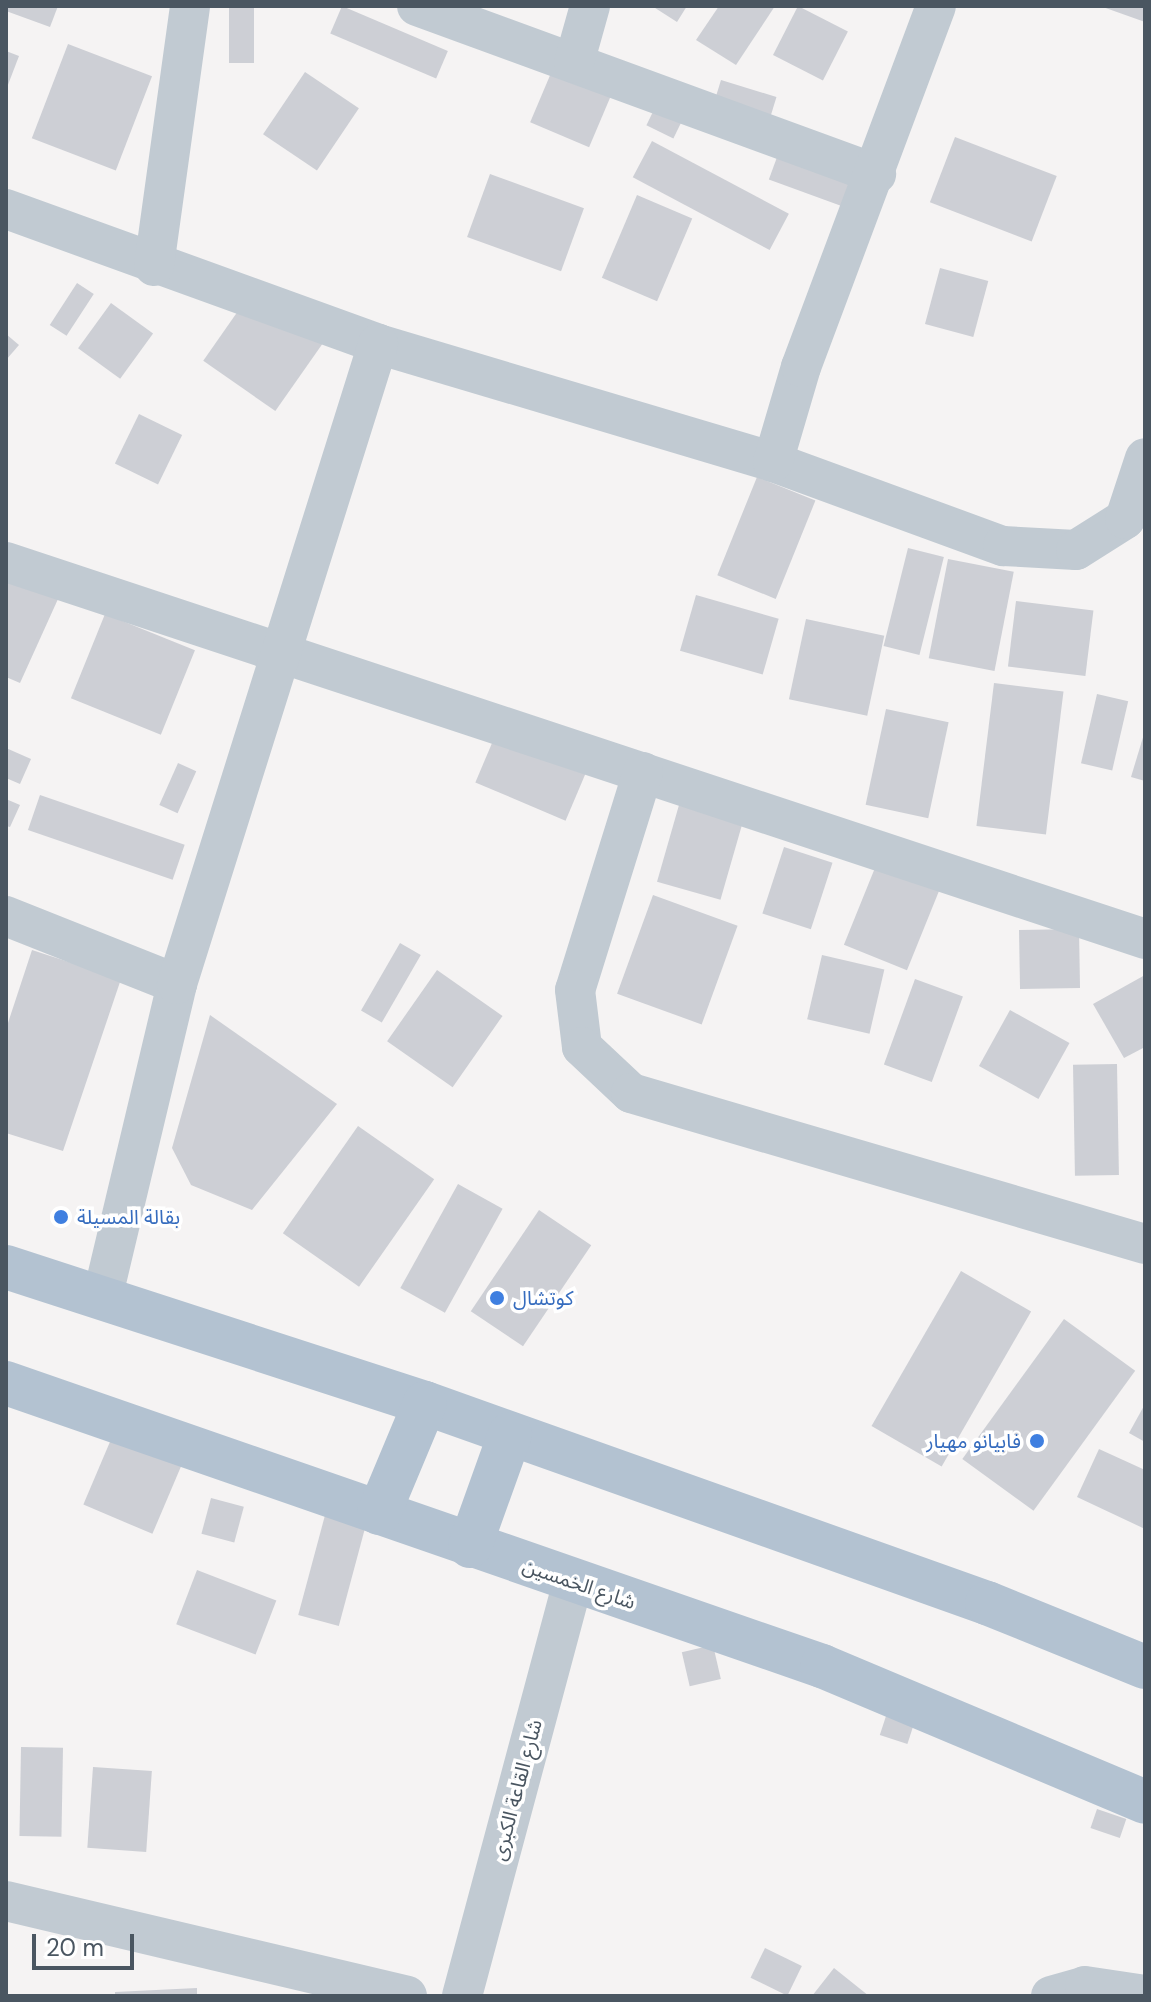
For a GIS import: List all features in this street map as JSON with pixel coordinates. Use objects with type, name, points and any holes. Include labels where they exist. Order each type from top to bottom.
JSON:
[{"type":"main road","points":[[6,1267],[425,1403],[987,1603],[1145,1667]]},
{"type":"main road","name":"شارع الخمسين","points":[[6,1383],[573,1583],[822,1666],[1145,1802]]},
{"type":"main road","points":[[379,1513],[425,1403]]},
{"type":"main road","points":[[470,1546],[510,1434]]},
{"type":"street","points":[[154,266],[190,6]]},
{"type":"street","points":[[417,6],[876,174]]},
{"type":"street","points":[[574,63],[590,6]]},
{"type":"street","points":[[773,462],[801,367],[876,174],[936,6]]},
{"type":"street","points":[[6,209],[154,266],[378,344],[773,462],[1003,546],[1076,550],[1125,519],[1145,458]]},
{"type":"street","points":[[102,1299],[177,984],[284,652],[378,344]]},
{"type":"street","points":[[6,562],[1145,939]]},
{"type":"street","points":[[643,772],[575,990],[582,1047],[631,1093],[1145,1244]]},
{"type":"street","points":[[6,916],[177,984]]},
{"type":"street","name":"شارع القاعة الكبرى","points":[[462,1996],[573,1583]]},
{"type":"street","points":[[6,1901],[407,1996]]},
{"type":"street","points":[[1051,1996],[1085,1986],[1145,1995]]},
{"type":"building","points":[[6,6],[58,6],[50,27],[6,11]]},
{"type":"building","points":[[229,6],[254,6],[254,63],[229,63]]},
{"type":"building","points":[[342,6],[448,51],[436,79],[330,34]]},
{"type":"building","points":[[652,6],[687,6],[677,22]]},
{"type":"building","points":[[719,6],[775,6],[736,65],[696,40]]},
{"type":"building","points":[[798,6],[848,31],[823,80],[773,55]]},
{"type":"building","points":[[1100,6],[1145,6],[1145,22]]},
{"type":"building","points":[[68,44],[152,76],[116,171],[32,138]]},
{"type":"building","points":[[6,51],[19,56],[6,90]]},
{"type":"building","points":[[554,66],[613,91],[589,147],[530,122]]},
{"type":"building","points":[[305,72],[359,108],[317,171],[263,134]]},
{"type":"building","points":[[721,80],[776,97],[764,139],[708,122]]},
{"type":"building","points":[[667,83],[694,96],[673,138],[646,125]]},
{"type":"building","points":[[788,127],[861,154],[842,206],[769,180]]},
{"type":"building","points":[[955,137],[1057,176],[1032,241],[930,202]]},
{"type":"building","points":[[652,141],[789,214],[770,250],[633,177]]},
{"type":"building","points":[[490,174],[584,208],[561,271],[467,237]]},
{"type":"building","points":[[637,195],[692,218],[657,301],[602,278]]},
{"type":"building","points":[[940,268],[988,281],[973,337],[925,324]]},
{"type":"building","points":[[77,283],[94,294],[67,336],[50,325]]},
{"type":"building","points":[[252,291],[324,341],[275,411],[203,361]]},
{"type":"building","points":[[111,303],[153,334],[120,379],[78,348]]},
{"type":"building","points":[[6,334],[19,345],[6,360]]},
{"type":"building","points":[[139,414],[182,435],[158,484],[115,463]]},
{"type":"building","points":[[757,477],[815,501],[776,599],[717,575]]},
{"type":"building","points":[[908,548],[944,557],[919,655],[884,646]]},
{"type":"building","points":[[948,559],[1014,572],[994,671],[929,658]]},
{"type":"building","points":[[6,576],[58,599],[20,683],[6,677]]},
{"type":"building","points":[[696,595],[779,619],[763,674],[680,651]]},
{"type":"building","points":[[1016,601],[1093,611],[1085,676],[1008,667]]},
{"type":"building","points":[[105,614],[195,650],[161,735],[71,698]]},
{"type":"building","points":[[806,619],[884,636],[867,716],[789,699]]},
{"type":"building","points":[[994,683],[1063,692],[1046,834],[976,826]]},
{"type":"building","points":[[1097,694],[1128,701],[1112,770],[1081,763]]},
{"type":"building","points":[[886,709],[949,722],[928,818],[866,805]]},
{"type":"building","points":[[498,729],[588,767],[566,821],[475,782]]},
{"type":"building","points":[[1145,734],[1145,781],[1131,777]]},
{"type":"building","points":[[6,748],[31,759],[20,784],[6,778]]},
{"type":"building","points":[[178,763],[196,771],[178,813],[159,805]]},
{"type":"building","points":[[40,795],[185,845],[173,880],[28,830]]},
{"type":"building","points":[[681,798],[744,816],[720,900],[657,882]]},
{"type":"building","points":[[6,799],[20,805],[10,827],[6,826]]},
{"type":"building","points":[[784,847],[833,863],[811,929],[762,914]]},
{"type":"building","points":[[881,853],[944,878],[907,970],[844,945]]},
{"type":"building","points":[[653,895],[738,926],[702,1024],[617,994]]},
{"type":"building","points":[[1079,929],[1080,988],[1020,989],[1019,930]]},
{"type":"building","points":[[400,943],[421,955],[382,1023],[361,1011]]},
{"type":"building","points":[[32,950],[121,979],[63,1151],[6,1133],[6,1029]]},
{"type":"building","points":[[822,955],[884,969],[870,1034],[807,1019]]},
{"type":"building","points":[[437,970],[503,1016],[453,1087],[387,1041]]},
{"type":"building","points":[[1145,975],[1145,1047],[1124,1058],[1093,1004]]},
{"type":"building","points":[[915,979],[963,996],[932,1082],[884,1065]]},
{"type":"building","points":[[1010,1010],[1069,1043],[1038,1099],[979,1066]]},
{"type":"building","points":[[210,1015],[337,1104],[252,1210],[191,1185],[172,1148]]},
{"type":"building","points":[[1117,1064],[1119,1175],[1075,1176],[1073,1065]]},
{"type":"building","points":[[358,1126],[434,1179],[359,1287],[283,1233]]},
{"type":"building","points":[[458,1184],[503,1209],[445,1313],[400,1288]]},
{"type":"building","points":[[539,1210],[591,1245],[523,1346],[471,1311]]},
{"type":"building","points":[[961,1271],[1031,1311],[942,1467],[872,1426]]},
{"type":"building","points":[[1064,1319],[1135,1371],[1034,1511],[962,1459]]},
{"type":"building","points":[[1145,1404],[1145,1442],[1129,1433]]},
{"type":"building","points":[[115,1430],[184,1459],[152,1534],[83,1505]]},
{"type":"building","points":[[1099,1449],[1145,1470],[1145,1529],[1077,1497]]},
{"type":"building","points":[[211,1498],[244,1507],[234,1543],[201,1534]]},
{"type":"building","points":[[328,1504],[369,1515],[339,1626],[298,1615]]},
{"type":"building","points":[[197,1570],[276,1600],[256,1655],[176,1624]]},
{"type":"building","points":[[713,1645],[721,1679],[690,1686],[682,1652]]},
{"type":"building","points":[[886,1716],[914,1725],[907,1744],[880,1735]]},
{"type":"building","points":[[21,1747],[63,1748],[61,1837],[19,1836]]},
{"type":"building","points":[[93,1767],[152,1771],[146,1852],[87,1848]]},
{"type":"building","points":[[1097,1809],[1126,1819],[1120,1838],[1090,1828]]},
{"type":"building","points":[[765,1948],[802,1966],[787,1996],[751,1978]]},
{"type":"building","points":[[834,1968],[869,1996],[812,1996]]},
{"type":"building","points":[[197,1988],[197,1996],[115,1996],[115,1992]]},
{"type":"place","name":"بقالة المسيلة","points":[[61,1217]]},
{"type":"place","name":"كوتشال","points":[[497,1298]]},
{"type":"place","name":"فابيانو مهيار","points":[[1037,1441]]}]
